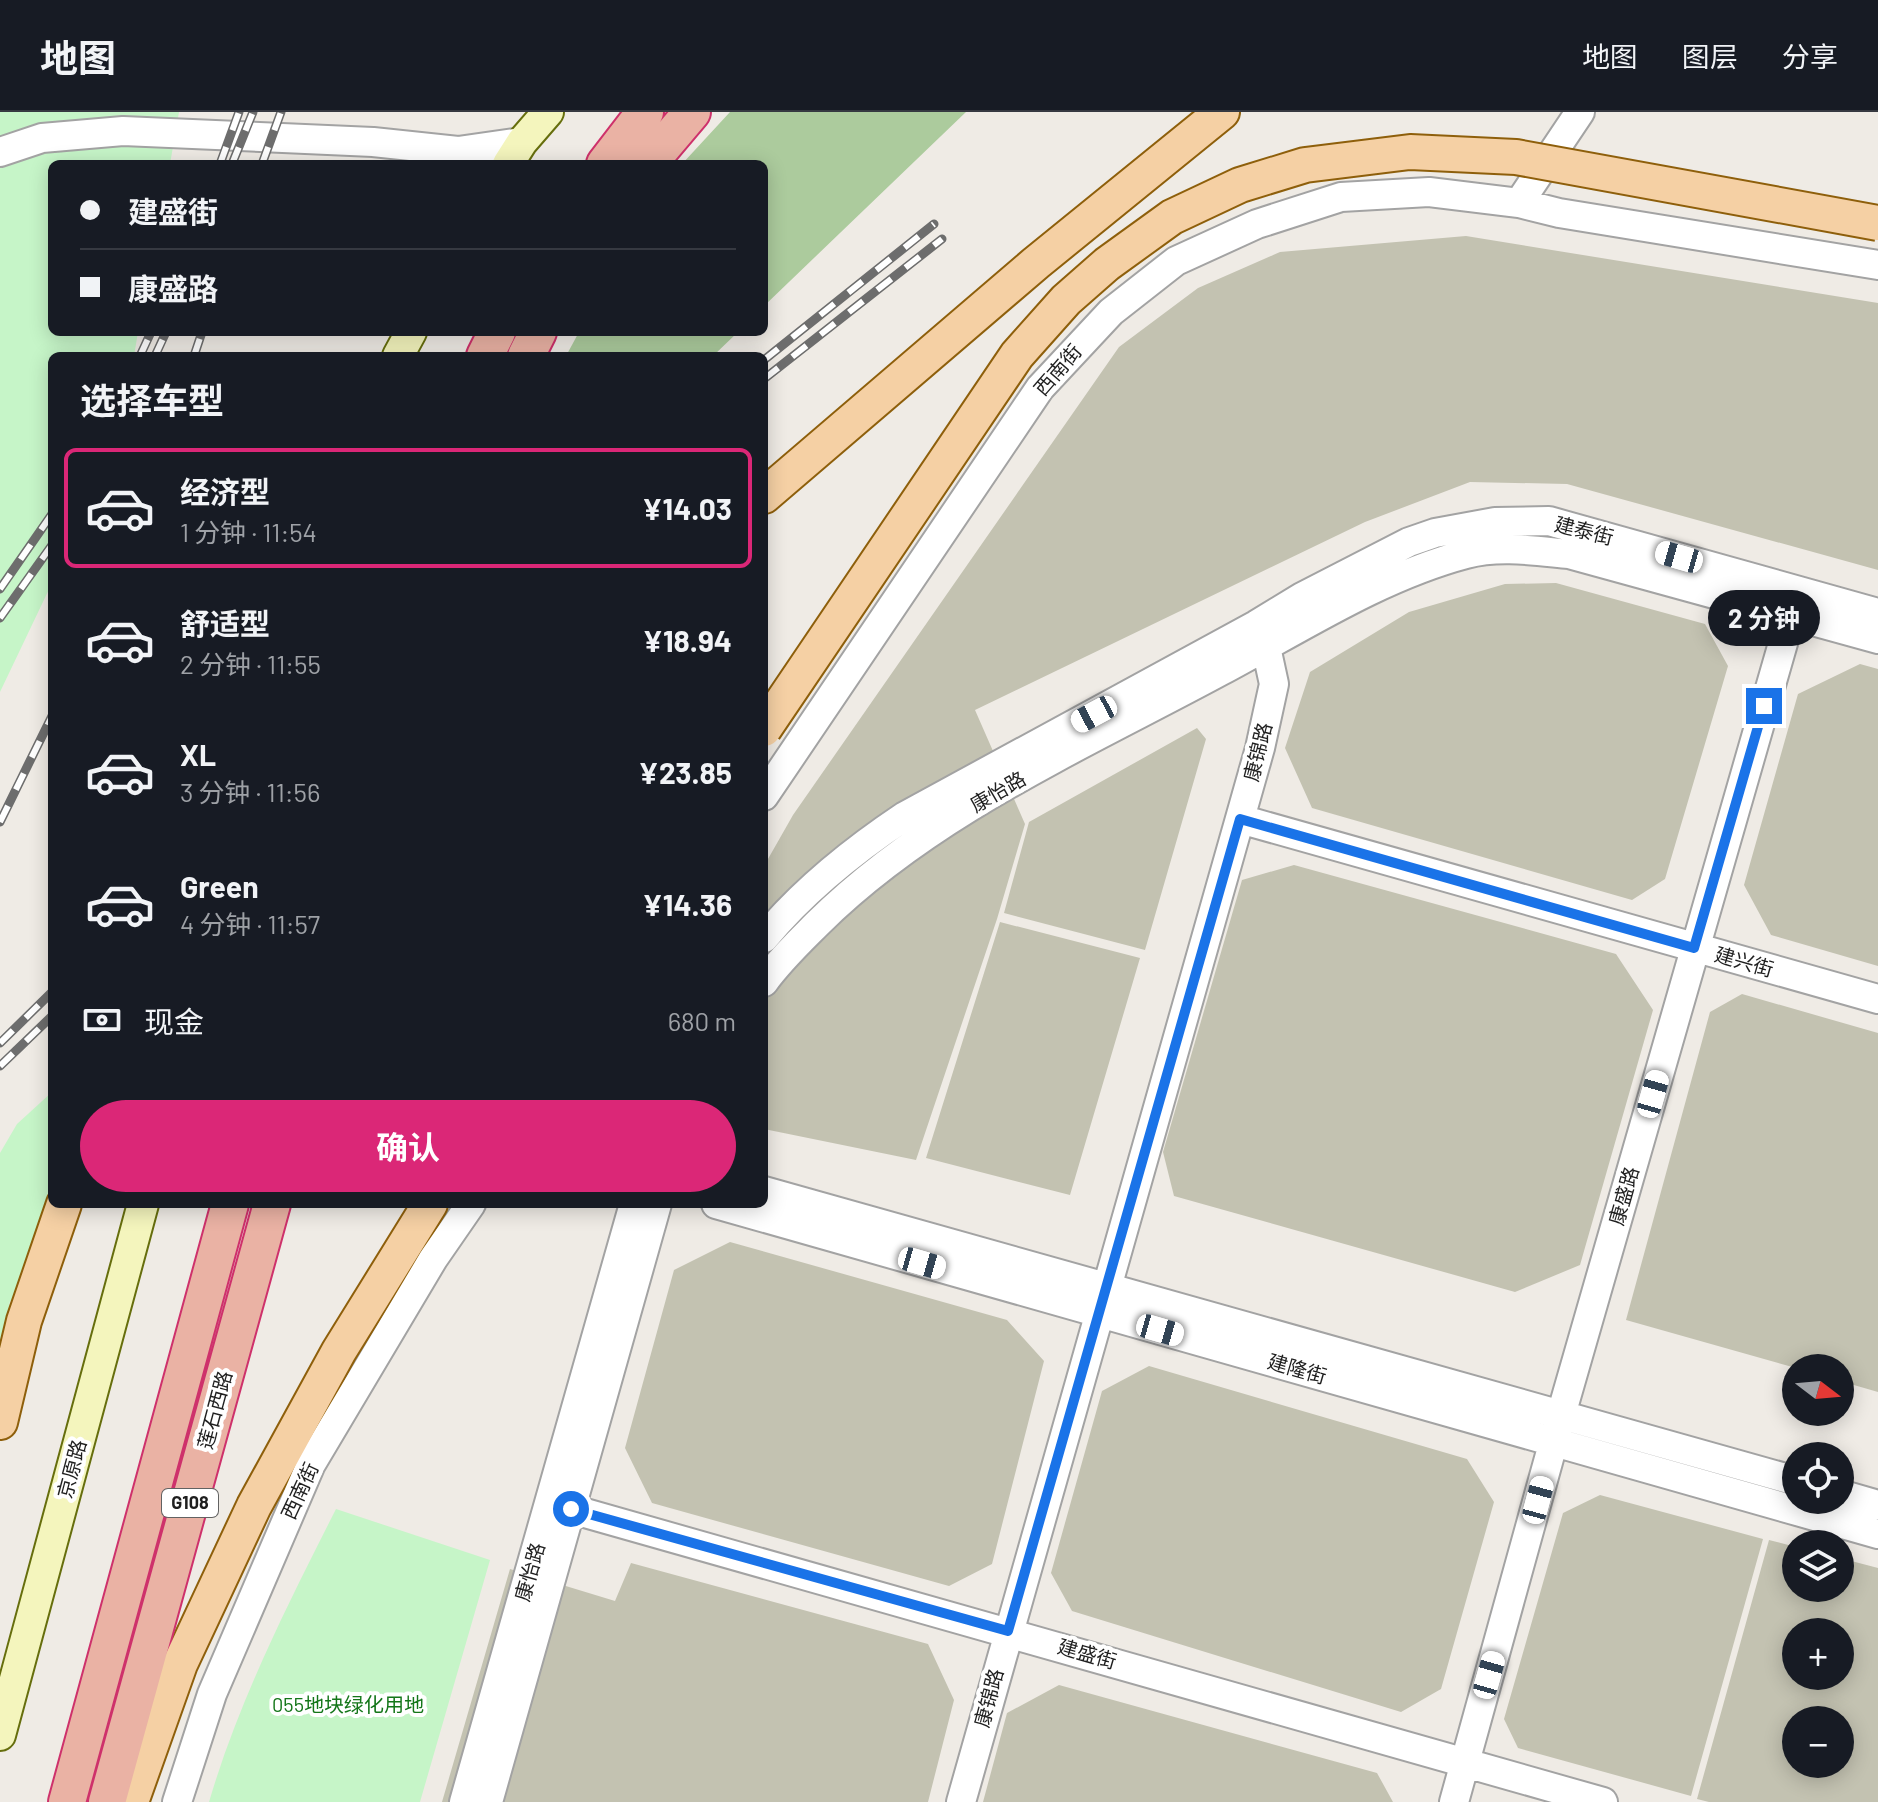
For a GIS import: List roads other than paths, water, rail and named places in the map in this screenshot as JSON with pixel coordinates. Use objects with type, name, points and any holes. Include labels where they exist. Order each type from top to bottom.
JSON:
[{"type":"highway","points":[[608,160],[645,112]]},
{"type":"highway","points":[[651,160],[692,112]]},
{"type":"highway","name":"莲石西路","points":[[67,1802],[229,1208]]},
{"type":"highway","name":"莲石西路","points":[[107,1802],[271,1208]]},
{"type":"main road","points":[[515,153],[548,112]]},
{"type":"main road","points":[[768,493],[1036,263],[1222,112]]},
{"type":"main road","points":[[768,723],[1017,355],[1066,300],[1107,264],[1172,217],[1240,185],[1305,165],[1410,152],[1516,157],[1878,223]]},
{"type":"main road","points":[[0,1422],[24,1321],[63,1208]]},
{"type":"main road","name":"京原路","points":[[0,1735],[142,1208]]},
{"type":"main road","points":[[131,1802],[180,1664],[254,1506],[339,1351],[426,1210]]},
{"type":"street","points":[[1519,203],[1580,112]]},
{"type":"street","points":[[0,152],[42,138],[123,131],[373,142],[458,151],[515,153]]},
{"type":"street","name":"西南街","points":[[768,790],[1040,388],[1111,312],[1176,261],[1257,224],[1341,197],[1429,192],[1519,203],[1559,213],[1878,265]]},
{"type":"street","name":"建泰街","points":[[1261,636],[1302,597],[1409,542],[1435,533],[1495,522],[1549,521],[1794,603],[1878,639]]},
{"type":"street","name":"建泰街","points":[[1794,603],[1878,613]]},
{"type":"street","name":"康盛路","points":[[1454,1802],[1561,1415],[1794,603]]},
{"type":"street","name":"康锦路","points":[[961,1802],[1260,748],[1274,684],[1261,636]]},
{"type":"street","name":"康怡路","points":[[768,933],[783,915],[844,861],[905,816],[1261,636]]},
{"type":"street","name":"康怡路","points":[[768,976],[849,893],[925,835],[1261,636]]},
{"type":"street","name":"建兴街","points":[[1240,819],[1878,999]]},
{"type":"street","name":"建隆街","points":[[768,1192],[1554,1442],[1878,1534]]},
{"type":"street","name":"西南街","points":[[177,1802],[212,1694],[311,1464],[433,1259],[468,1208]]},
{"type":"street","name":"康怡路","points":[[464,1802],[633,1208]]},
{"type":"street","name":"康怡路","points":[[488,1802],[656,1208]]},
{"type":"street","name":"建隆街","points":[[732,1208],[1561,1415],[1782,1477]]},
{"type":"street","points":[[1854,1498],[1878,1505]]},
{"type":"street","name":"建盛街","points":[[571,1509],[1603,1802]]},
{"type":"railway","points":[[221,160],[239,112]]},
{"type":"railway","points":[[234,160],[253,112]]},
{"type":"railway","points":[[263,160],[281,112]]},
{"type":"railway","points":[[768,357],[934,224]]},
{"type":"railway","points":[[768,376],[942,239]]},
{"type":"railway","points":[[142,352],[149,336]]},
{"type":"railway","points":[[157,352],[164,336]]},
{"type":"railway","points":[[195,352],[201,336]]},
{"type":"railway","points":[[0,589],[48,520]]},
{"type":"railway","points":[[0,618],[48,551]]},
{"type":"railway","points":[[0,822],[48,724]]},
{"type":"railway","points":[[0,1043],[48,996]]},
{"type":"railway","points":[[0,1066],[48,1020]]},
{"type":"park label","name":"055地块绿化用地","points":[[348,1705]]}]
